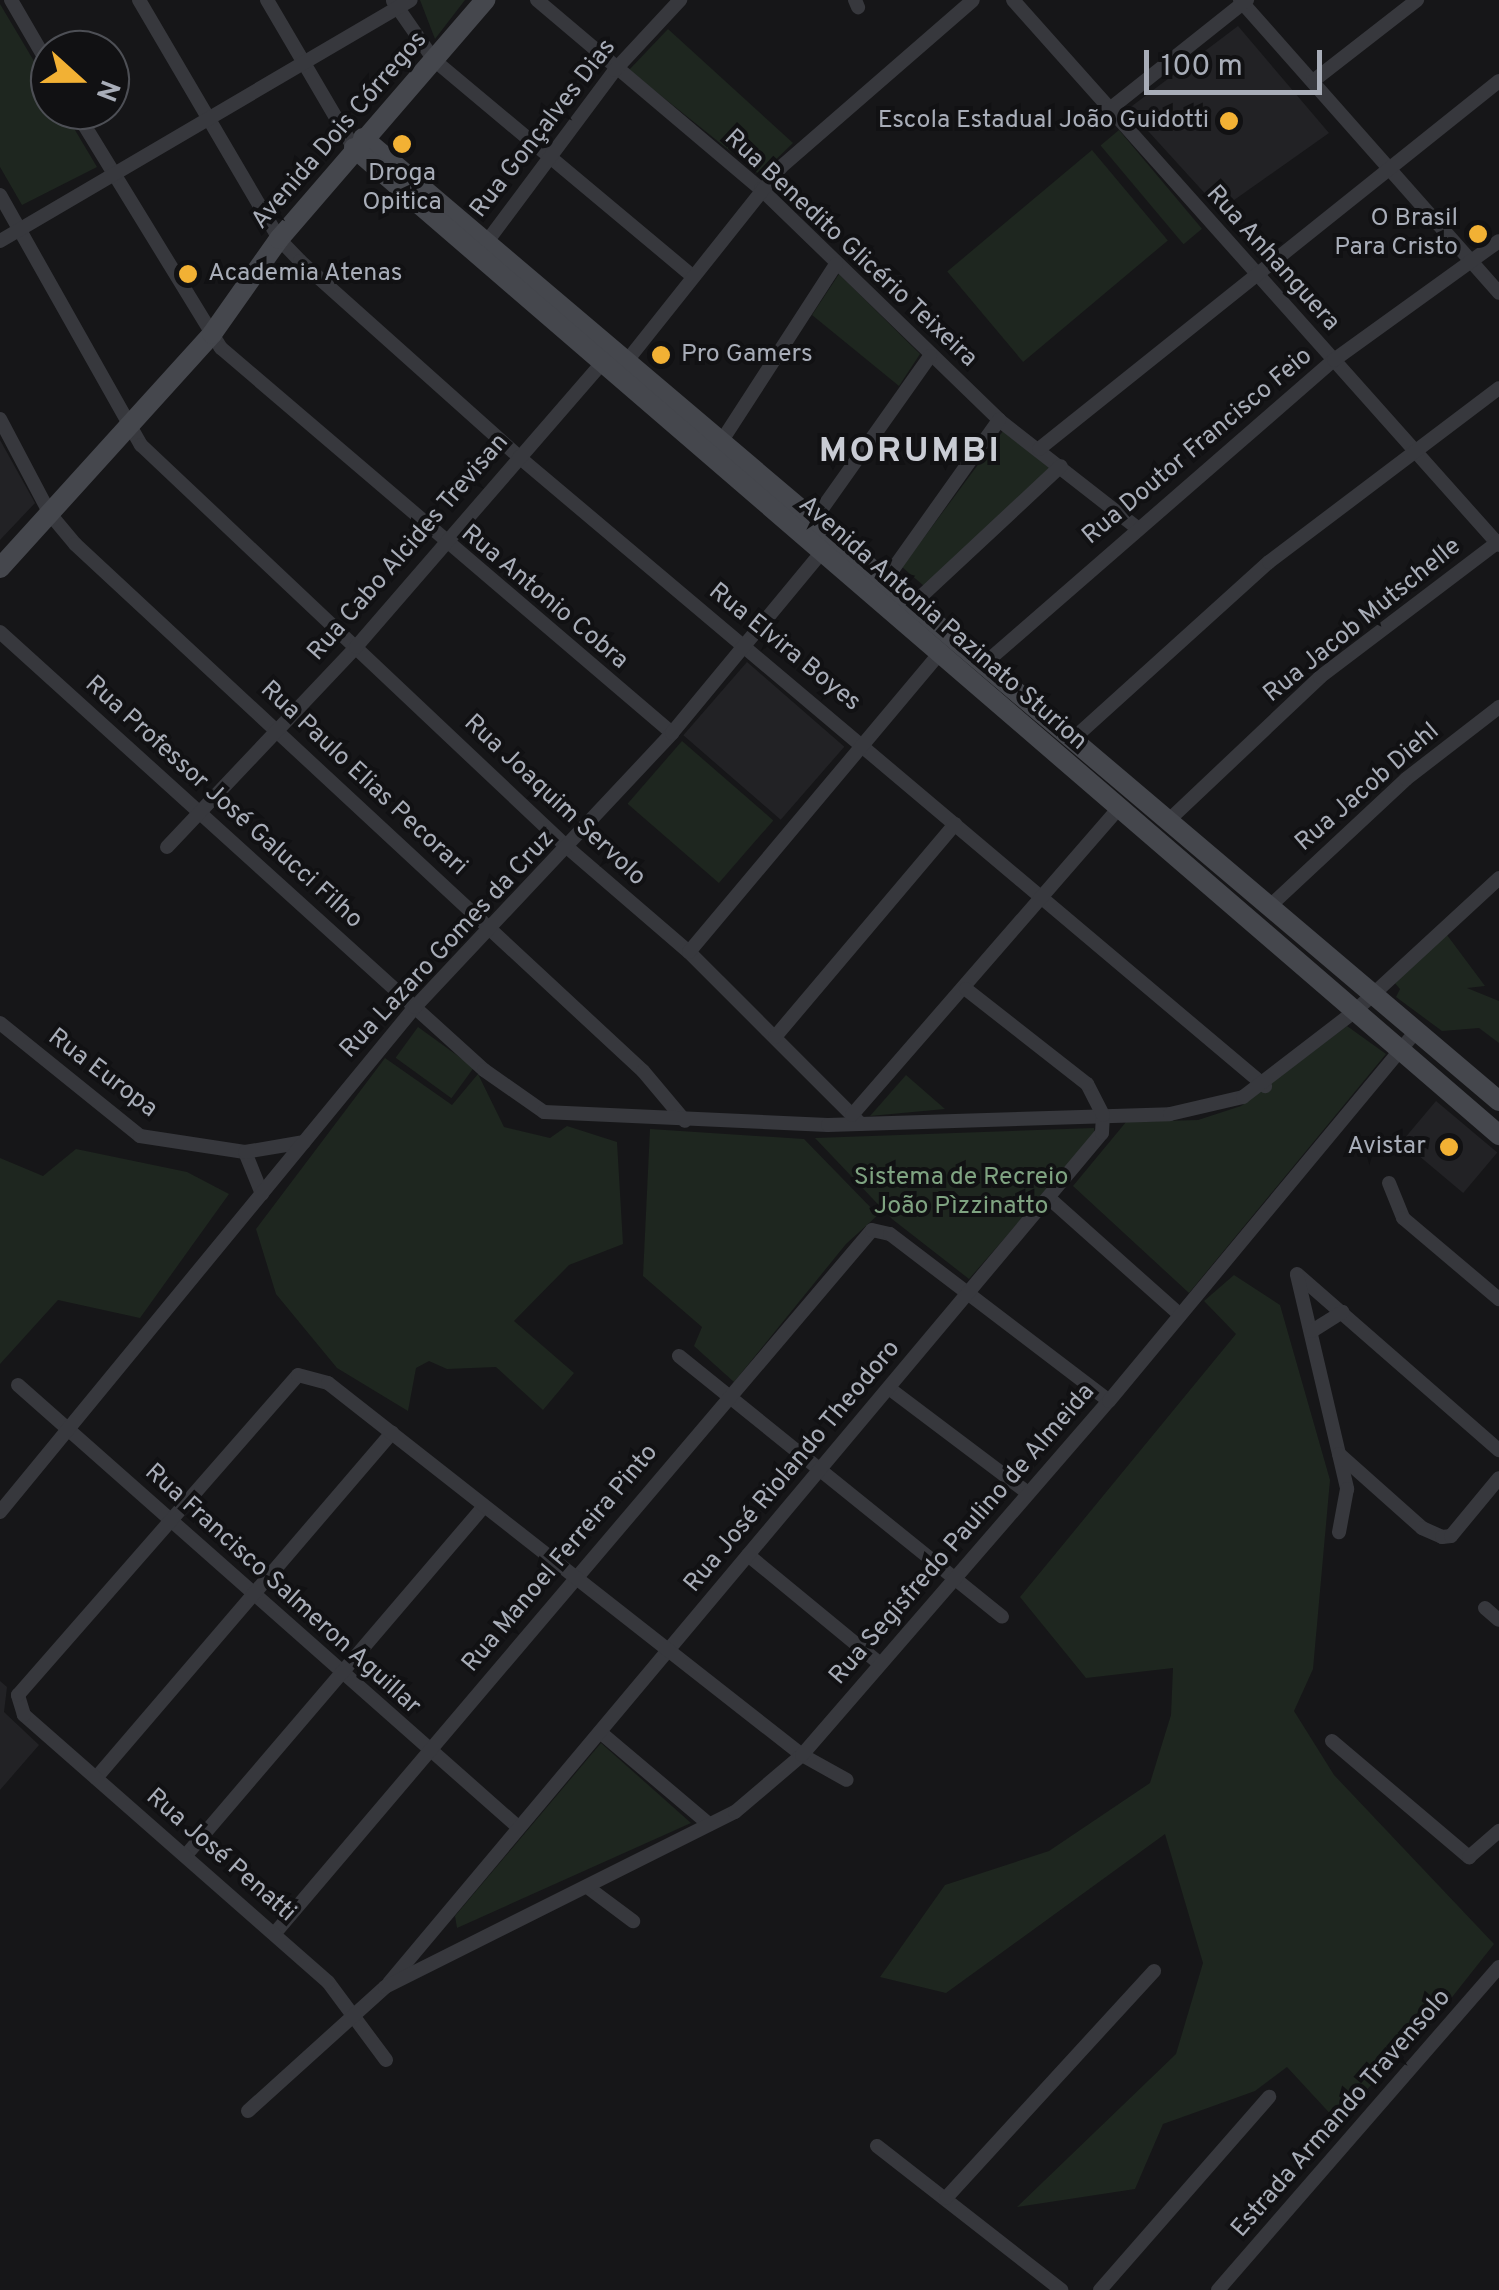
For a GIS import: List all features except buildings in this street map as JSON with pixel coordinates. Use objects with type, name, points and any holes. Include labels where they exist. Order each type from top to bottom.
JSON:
[{"type":"main road","name":"Avenida Dois Córregos","points":[[0,568],[212,334],[280,238],[485,0]]},
{"type":"main road","name":"Avenida Antonia Pazinato Sturion","points":[[359,143],[486,243],[1499,1101]]},
{"type":"main road","name":"Avenida Antonia Pazinato Sturion","points":[[359,143],[627,388],[1499,1135]]},
{"type":"main road","points":[[600,364],[626,362],[627,388]]},
{"type":"main road","points":[[939,654],[966,671],[984,664]]},
{"type":"street","points":[[10,0],[30,34]]},
{"type":"street","name":"Rua Elvira Boyes","points":[[138,0],[280,238],[519,456],[866,744],[1264,1086]]},
{"type":"street","points":[[267,0],[303,67],[359,143]]},
{"type":"street","name":"Rua Benedito Glicério Teixeira","points":[[537,0],[761,189],[999,420],[1136,527]]},
{"type":"street","name":"Rua Gonçalves Dias","points":[[486,243],[616,70],[680,0]]},
{"type":"street","points":[[626,362],[761,189],[973,0]]},
{"type":"street","name":"Rua Anhanguera","points":[[1013,0],[1111,108],[1253,276],[1498,543]]},
{"type":"street","points":[[1313,81],[1417,0]]},
{"type":"street","points":[[1111,108],[1243,1],[1499,293]]},
{"type":"street","points":[[0,240],[210,122],[401,3],[434,60],[692,276]]},
{"type":"street","points":[[1039,449],[1499,81]]},
{"type":"street","name":"Rua Antonio Cobra","points":[[87,130],[212,334],[443,544],[672,733]]},
{"type":"street","name":"Rua Joaquim Servolo","points":[[0,195],[129,428],[568,848],[688,952],[856,1119]]},
{"type":"street","name":"Rua Doutor Francisco Feio","points":[[984,664],[1136,527],[1334,360],[1499,241]]},
{"type":"street","points":[[721,442],[836,264]]},
{"type":"street","points":[[814,520],[930,356]]},
{"type":"street","name":"Rua Cabo Alcides Trevisan","points":[[167,846],[356,647],[600,364]]},
{"type":"street","points":[[1073,739],[1268,562],[1413,449],[1499,388]]},
{"type":"street","name":"Rua Paulo Elias Pecorari","points":[[0,419],[50,514],[643,1071],[685,1122]]},
{"type":"street","points":[[877,602],[884,580],[999,420]]},
{"type":"street","points":[[913,604],[1061,466]]},
{"type":"street","name":"Rua Jacob Mutschelle","points":[[1169,820],[1320,677],[1498,543]]},
{"type":"street","name":"Rua Lazaro Gomes da Cruz","points":[[0,1512],[415,1007],[493,929],[672,733],[820,553]]},
{"type":"street","name":"Rua Professor José Galucci Filho","points":[[0,632],[511,1093],[544,1112],[685,1122],[1170,1114],[1264,1086]]},
{"type":"street","points":[[688,952],[939,654]]},
{"type":"street","name":"Rua Jacob Diehl","points":[[1270,906],[1406,780],[1499,707]]},
{"type":"street","points":[[856,1119],[1040,896],[1119,808]]},
{"type":"street","points":[[775,1037],[955,824]]},
{"type":"street","points":[[1264,1086],[1355,1012],[1499,878]]},
{"type":"street","points":[[966,989],[1087,1084],[1103,1116]]},
{"type":"street","name":"Rua Europa","points":[[0,1023],[140,1136],[244,1152],[304,1142]]},
{"type":"street","name":"Rua Segisfredo Paulino de Almeida","points":[[248,2111],[386,1987],[590,1889],[735,1812],[802,1755],[1109,1401],[1417,1030]]},
{"type":"street","name":"Rua José Riolando Theodoro","points":[[386,1987],[1050,1199],[1102,1133],[1103,1116]]},
{"type":"street","points":[[244,1152],[262,1194]]},
{"type":"street","points":[[1389,1183],[1403,1218],[1499,1299]]},
{"type":"street","points":[[1050,1199],[1180,1316]]},
{"type":"street","name":"Rua Manoel Ferreira Pinto","points":[[274,1933],[856,1243],[872,1230],[890,1234],[967,1295]]},
{"type":"street","points":[[1339,1532],[1347,1489],[1297,1274],[1499,1450]]},
{"type":"street","points":[[967,1295],[1109,1401]]},
{"type":"street","points":[[1312,1330],[1343,1312]]},
{"type":"street","points":[[679,1356],[1002,1617]]},
{"type":"street","points":[[169,1520],[298,1375],[328,1383],[802,1755],[848,1780]]},
{"type":"street","name":"Rua Francisco Salmeron Aguillar","points":[[18,1386],[252,1596],[518,1826]]},
{"type":"street","points":[[890,1389],[1028,1493]]},
{"type":"street","points":[[96,1778],[392,1433]]},
{"type":"street","points":[[1339,1454],[1422,1528],[1451,1536],[1499,1478]]},
{"type":"street","points":[[187,1854],[483,1508]]},
{"type":"street","name":"Rua José Penatti","points":[[169,1520],[18,1695],[24,1715],[274,1933],[358,2016],[386,2060]]},
{"type":"street","points":[[748,1555],[880,1664]]},
{"type":"street","points":[[1485,1608],[1499,1620]]},
{"type":"street","points":[[600,1732],[709,1824]]},
{"type":"street","points":[[1332,1741],[1470,1857],[1478,1854],[1499,1830]]},
{"type":"street","points":[[590,1889],[633,1921]]},
{"type":"street","points":[[438,1921],[436,1938],[450,1956]]},
{"type":"street","name":"Estrada Armando Travensolo","points":[[1218,2290],[1499,1968]]},
{"type":"street","points":[[946,2198],[1154,1971]]},
{"type":"street","points":[[1100,2290],[1269,2097]]},
{"type":"street","points":[[877,2146],[1061,2290]]},
{"type":"shaded area","name":"Escola Estadual João Guidotti","points":[[1238,26],[1329,133],[1220,210],[1128,109]]},
{"type":"shaded area","points":[[0,440],[35,503],[0,540]]},
{"type":"shaded area","points":[[747,662],[844,747],[781,820],[683,735]]},
{"type":"shaded area","name":"Avistar","points":[[1436,1101],[1497,1152],[1463,1193],[1402,1142]]},
{"type":"shaded area","points":[[0,1681],[7,1687],[4,1712],[39,1745],[0,1790]]},
{"type":"green space","points":[[420,0],[465,0],[435,39]]},
{"type":"green space","points":[[0,4],[30,54],[30,130],[75,130],[97,167],[22,205],[0,167]]},
{"type":"green space","points":[[668,29],[793,143],[760,175],[629,70]]},
{"type":"green space","points":[[1119,130],[1202,229],[1184,244],[1101,145]]},
{"type":"green space","points":[[1092,150],[1168,240],[1023,362],[947,271]]},
{"type":"green space","points":[[839,274],[920,354],[899,386],[812,315]]},
{"type":"green space","points":[[1003,431],[1052,470],[924,586],[902,567]]},
{"type":"green space","points":[[682,741],[773,820],[719,883],[628,804]]},
{"type":"green space","points":[[1447,935],[1485,986],[1467,988],[1499,1001],[1499,1043],[1479,1028],[1442,1031],[1396,997],[1400,989],[1393,981]]},
{"type":"green space","points":[[1347,1026],[1386,1054],[1189,1293],[1073,1186],[1126,1122],[1198,1120],[1241,1106]]},
{"type":"green space","points":[[418,1027],[474,1068],[451,1098],[396,1058]]},
{"type":"green space","points":[[385,1058],[452,1105],[478,1074],[504,1127],[550,1138],[567,1126],[617,1142],[623,1244],[569,1265],[514,1321],[574,1373],[543,1410],[496,1367],[447,1369],[429,1361],[416,1368],[408,1411],[337,1368],[276,1294],[256,1229]]},
{"type":"green space","points":[[906,1075],[945,1109],[870,1116]]},
{"type":"green space","name":"Sistema de Recreio João Pìzzinatto","points":[[1094,1128],[1095,1135],[969,1279],[892,1219],[815,1138]]},
{"type":"green space","points":[[650,1129],[804,1139],[878,1215],[846,1244],[734,1382],[694,1346],[702,1327],[643,1276]]},
{"type":"green space","points":[[76,1149],[187,1172],[229,1194],[140,1318],[58,1300],[0,1364],[0,1158],[43,1176]]},
{"type":"green space","points":[[1234,1275],[1280,1305],[1330,1480],[1313,1669],[1294,1711],[1334,1775],[1494,1944],[1423,2034],[1336,2120],[1287,2067],[1255,2091],[1163,2124],[1135,2189],[1017,2207],[1176,2054],[1203,1963],[1165,1834],[946,1993],[880,1977],[945,1885],[1049,1851],[1150,1783],[1171,1715],[1173,1668],[1086,1678],[1020,1597],[1236,1334],[1204,1301]]},
{"type":"green space","points":[[601,1743],[691,1823],[457,1928],[455,1916]]},
{"type":"place","name":"Escola Estadual João Guidotti","points":[[1229,121]]},
{"type":"place","name":"Droga Opitica","points":[[402,144]]},
{"type":"place","name":"O Brasil Para Cristo","points":[[1478,234]]},
{"type":"place","name":"Academia Atenas","points":[[188,274]]},
{"type":"place","name":"Pro Gamers","points":[[661,355]]},
{"type":"place","name":"Avistar","points":[[1449,1147]]},
{"type":"district","name":"MORUMBI","points":[[910,452]]}]
